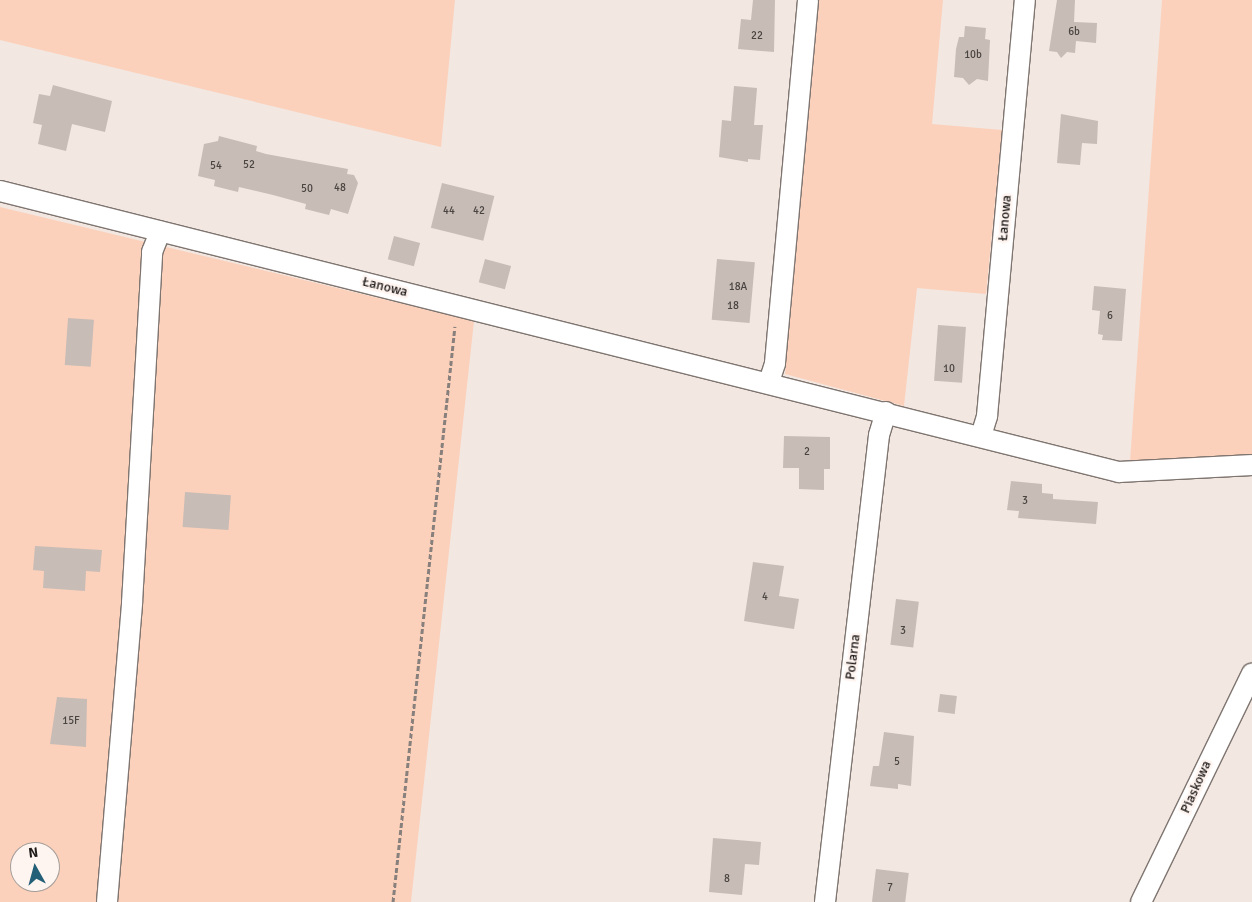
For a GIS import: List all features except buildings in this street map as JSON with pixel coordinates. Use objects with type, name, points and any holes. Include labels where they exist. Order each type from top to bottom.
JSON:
[{"type":"street","points":[[769,382],[775,363],[808,0]]},
{"type":"street","name":"Łanowa","points":[[981,436],[987,416],[1025,0]]},
{"type":"street","name":"Łanowa","points":[[0,191],[769,382],[1119,472],[1252,465]]},
{"type":"street","points":[[107,902],[132,603],[152,252],[160,232]]},
{"type":"street","name":"Polarna","points":[[825,902],[879,435],[886,412]]},
{"type":"street","name":"Piaskowa","points":[[1141,902],[1252,672]]},
{"type":"path","points":[[393,902],[455,326],[462,306]]},
{"type":"shaded area","points":[[0,0],[455,0],[441,147],[0,40]]},
{"type":"shaded area","points":[[819,0],[943,0],[932,124],[1002,130],[986,294],[917,288],[904,406],[785,374]]},
{"type":"shaded area","points":[[1162,0],[1252,0],[1252,456],[1130,462]]},
{"type":"shaded area","points":[[0,207],[474,321],[411,902],[0,902]]}]
